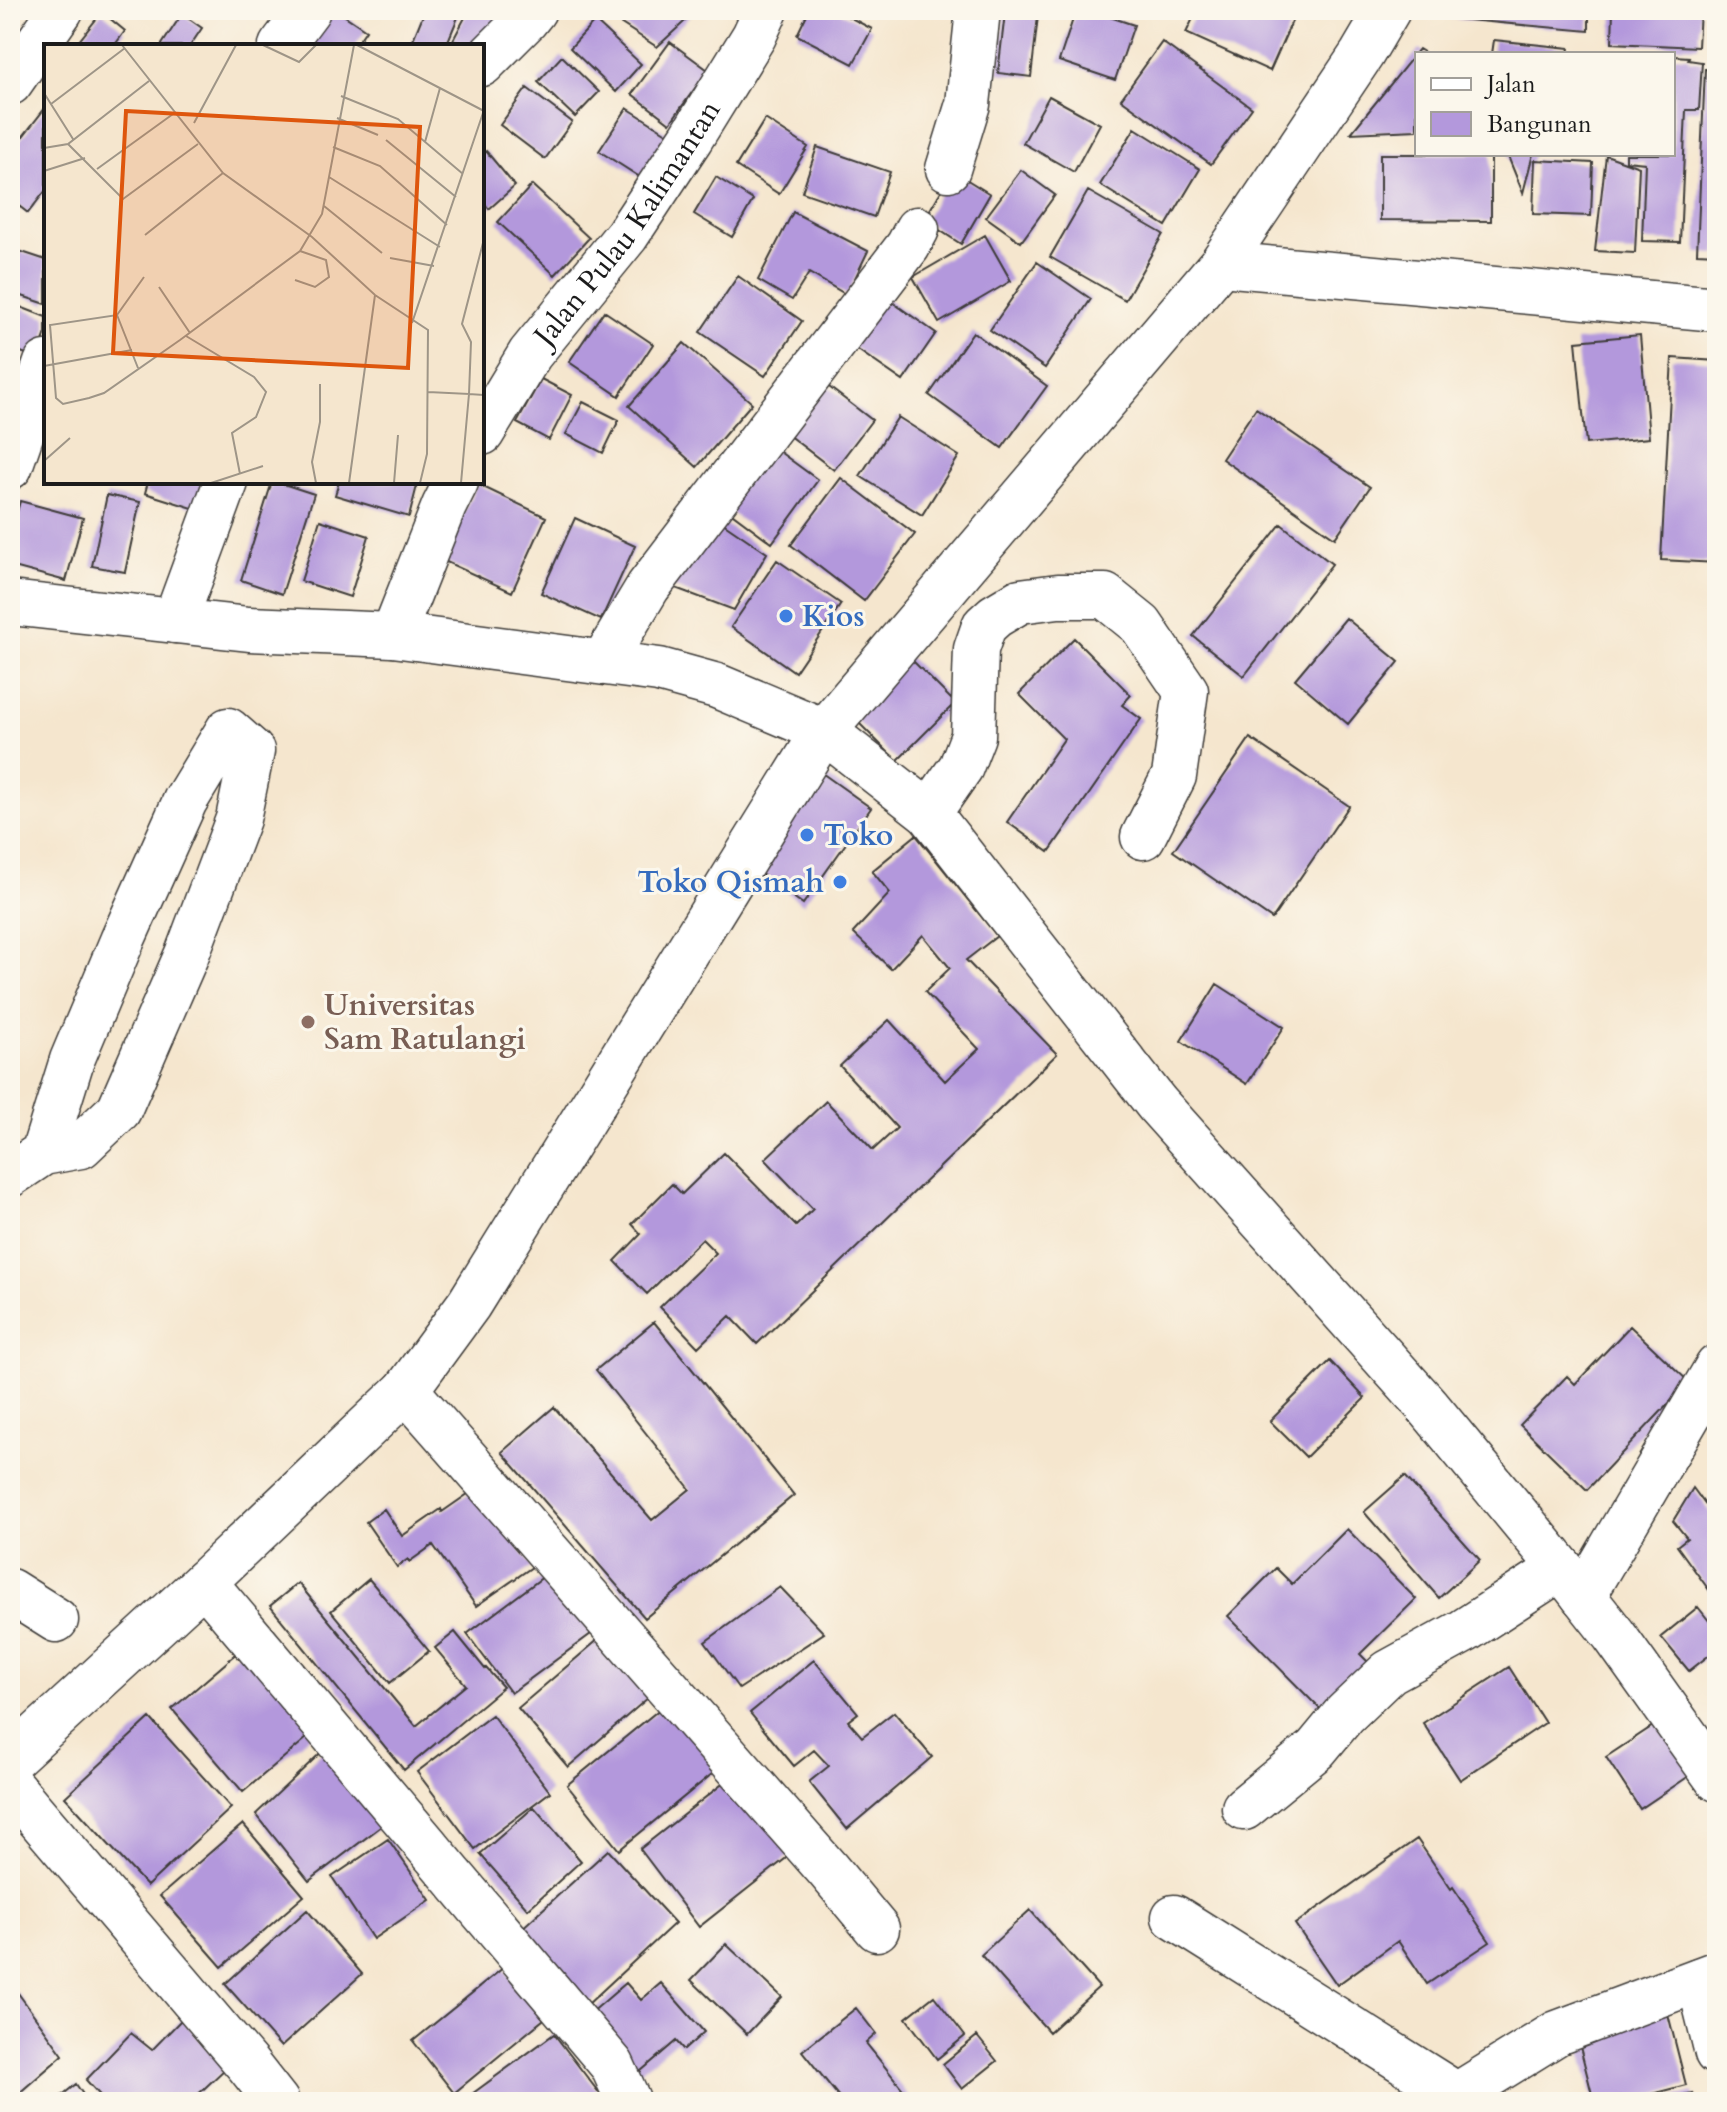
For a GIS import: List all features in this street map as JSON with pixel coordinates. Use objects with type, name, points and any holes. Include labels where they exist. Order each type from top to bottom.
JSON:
[{"type":"street","points":[[10,83],[61,10]]},
{"type":"street","points":[[282,44],[308,10]]},
{"type":"street","points":[[484,62],[534,10]]},
{"type":"street","name":"Jalan Pulau Kalimantan","points":[[484,430],[530,354],[627,235],[754,36],[766,10]]},
{"type":"street","points":[[948,169],[968,104],[978,10]]},
{"type":"street","points":[[10,1760],[406,1390],[469,1304],[824,731],[1221,264],[1362,54],[1388,10]]},
{"type":"street","points":[[603,662],[648,587],[908,246],[917,229]]},
{"type":"street","points":[[1221,264],[1717,309]]},
{"type":"street","points":[[10,467],[44,369]]},
{"type":"street","points":[[175,621],[225,484]]},
{"type":"street","points":[[393,635],[455,484]]},
{"type":"street","points":[[929,813],[961,767],[973,736],[976,649],[984,626],[1020,601],[1058,596],[1105,596],[1141,625],[1186,691],[1174,776],[1143,837]]},
{"type":"street","points":[[10,603],[249,629],[393,635],[659,670],[717,686],[824,731],[929,813],[1157,1104],[1429,1408],[1572,1582],[1614,1635],[1717,1779]]},
{"type":"street","points":[[228,730],[252,751],[238,819],[187,954],[119,1110],[81,1146],[26,1164],[185,801],[228,730]]},
{"type":"street","points":[[1244,1808],[1316,1749],[1345,1714],[1389,1672],[1464,1631],[1572,1582],[1717,1367]]},
{"type":"street","points":[[406,1390],[877,1929]]},
{"type":"street","points":[[204,1582],[612,2065],[627,2102]]},
{"type":"street","points":[[10,1591],[56,1620]]},
{"type":"street","points":[[10,1785],[277,2102]]},
{"type":"street","points":[[1174,1917],[1457,2099],[1557,2033],[1708,1977],[1717,2053]]},
{"type":"building","points":[[315,10],[336,10],[366,30],[356,44],[292,44]]},
{"type":"building","points":[[425,10],[461,10],[447,44],[412,42]]},
{"type":"building","points":[[469,10],[502,10],[484,44],[461,44],[453,40]]},
{"type":"building","points":[[600,10],[697,10],[657,47]]},
{"type":"building","points":[[809,10],[836,10],[872,29],[853,64],[797,35]]},
{"type":"building","points":[[1076,10],[1089,10],[1134,25],[1115,80],[1059,61]]},
{"type":"building","points":[[1197,10],[1297,10],[1270,71],[1186,33]]},
{"type":"building","points":[[1449,10],[1589,10],[1589,31],[1445,18]]},
{"type":"building","points":[[1613,10],[1700,10],[1698,47],[1612,43]]},
{"type":"building","points":[[1710,10],[1717,10],[1717,37],[1710,37]]},
{"type":"building","points":[[102,12],[125,31],[115,44],[77,44]]},
{"type":"building","points":[[1005,13],[1038,16],[1031,77],[998,73]]},
{"type":"building","points":[[182,14],[202,28],[191,44],[162,44]]},
{"type":"building","points":[[595,21],[641,64],[616,92],[570,48]]},
{"type":"building","points":[[1494,40],[1569,48],[1568,52],[1492,52]]},
{"type":"building","points":[[670,42],[708,70],[670,123],[632,94]]},
{"type":"building","points":[[1162,42],[1252,108],[1211,164],[1121,99]]},
{"type":"building","points":[[1415,54],[1415,130],[1351,133]]},
{"type":"building","points":[[562,56],[599,92],[575,117],[538,82]]},
{"type":"building","points":[[1675,56],[1702,62],[1699,110],[1686,110],[1680,242],[1642,241],[1645,163],[1626,161],[1626,156],[1675,156]]},
{"type":"building","points":[[1705,69],[1717,70],[1717,254],[1697,253]]},
{"type":"building","points":[[527,88],[572,122],[545,159],[500,125]]},
{"type":"building","points":[[1049,96],[1100,124],[1074,172],[1023,143]]},
{"type":"building","points":[[627,108],[670,135],[643,179],[599,151]]},
{"type":"building","points":[[44,110],[44,193],[28,213],[10,199],[10,153]]},
{"type":"building","points":[[765,119],[808,147],[779,194],[736,166]]},
{"type":"building","points":[[1135,128],[1200,169],[1166,226],[1100,185]]},
{"type":"building","points":[[817,147],[890,172],[874,217],[802,192]]},
{"type":"building","points":[[486,151],[515,186],[489,209],[484,203]]},
{"type":"building","points":[[1380,154],[1491,156],[1491,221],[1380,220]]},
{"type":"building","points":[[1508,156],[1532,156],[1523,193]]},
{"type":"building","points":[[1606,156],[1609,156],[1639,167],[1635,253],[1595,251]]},
{"type":"building","points":[[1535,160],[1593,163],[1591,216],[1533,214]]},
{"type":"building","points":[[1021,170],[1055,195],[1021,242],[986,217]]},
{"type":"building","points":[[953,171],[990,194],[961,244],[924,220]]},
{"type":"building","points":[[716,177],[753,200],[732,237],[694,214]]},
{"type":"building","points":[[532,185],[589,238],[555,275],[498,222]]},
{"type":"building","points":[[1088,191],[1163,234],[1125,300],[1050,257]]},
{"type":"building","points":[[793,212],[868,251],[847,295],[809,273],[792,300],[758,280]]},
{"type":"building","points":[[985,235],[1011,281],[939,323],[913,277]]},
{"type":"building","points":[[10,248],[44,259],[44,303],[10,292]]},
{"type":"building","points":[[1037,262],[1091,299],[1045,368],[990,330]]},
{"type":"building","points":[[738,276],[802,321],[765,376],[700,332]]},
{"type":"building","points":[[875,290],[936,333],[903,381],[842,339]]},
{"type":"building","points":[[10,303],[44,316],[44,339],[37,358],[10,348]]},
{"type":"building","points":[[604,311],[653,344],[619,396],[569,362]]},
{"type":"building","points":[[973,332],[1047,386],[1002,448],[929,395]]},
{"type":"building","points":[[1640,335],[1649,438],[1586,444],[1576,341]]},
{"type":"building","points":[[684,343],[752,403],[697,467],[629,406]]},
{"type":"building","points":[[1672,358],[1717,361],[1717,563],[1661,560]]},
{"type":"building","points":[[812,374],[872,420],[834,470],[775,425]]},
{"type":"building","points":[[541,379],[572,395],[549,440],[517,423]]},
{"type":"building","points":[[583,402],[619,420],[603,453],[566,434]]},
{"type":"building","points":[[1256,408],[1370,487],[1335,538],[1222,459]]},
{"type":"building","points":[[898,417],[959,456],[922,515],[860,476]]},
{"type":"building","points":[[762,439],[818,480],[772,543],[717,502]]},
{"type":"building","points":[[841,478],[915,534],[864,601],[791,545]]},
{"type":"building","points":[[147,484],[206,484],[199,510],[145,493]]},
{"type":"building","points":[[271,484],[283,484],[314,494],[282,594],[241,580]]},
{"type":"building","points":[[338,484],[417,484],[409,517],[335,495]]},
{"type":"building","points":[[477,484],[546,517],[512,592],[442,560]]},
{"type":"building","points":[[107,495],[140,502],[125,572],[92,566]]},
{"type":"building","points":[[20,501],[83,518],[66,581],[10,566],[10,537]]},
{"type":"building","name":"Kios","points":[[707,512],[767,553],[734,610],[662,583]]},
{"type":"building","points":[[575,518],[635,546],[601,620],[541,593]]},
{"type":"building","points":[[320,520],[369,536],[350,597],[301,581]]},
{"type":"building","points":[[1281,524],[1332,564],[1244,676],[1193,636]]},
{"type":"building","name":"Kios","points":[[777,560],[841,604],[795,672],[731,627]]},
{"type":"building","points":[[1346,618],[1399,662],[1348,724],[1295,679]]},
{"type":"building","points":[[1074,638],[1131,695],[1122,705],[1141,719],[1049,852],[1007,822],[1064,739],[1019,694]]},
{"type":"building","points":[[902,650],[955,703],[897,761],[845,709]]},
{"type":"building","points":[[1250,738],[1349,806],[1272,919],[1173,851]]},
{"type":"building","name":"Toko","points":[[812,766],[871,808],[803,904],[743,861]]},
{"type":"building","points":[[916,835],[997,936],[966,960],[1057,1054],[757,1344],[730,1316],[698,1347],[660,1307],[716,1253],[702,1239],[647,1294],[615,1261],[641,1234],[632,1224],[672,1184],[682,1194],[724,1153],[796,1226],[813,1209],[765,1159],[826,1101],[873,1150],[897,1128],[840,1066],[889,1020],[945,1081],[979,1049],[925,992],[950,968],[923,935],[891,969],[853,933],[890,893],[872,871]]},
{"type":"building","points":[[1217,984],[1284,1027],[1247,1084],[1181,1041]]},
{"type":"building","points":[[654,1322],[794,1495],[645,1618],[502,1452],[554,1407],[652,1520],[690,1489],[596,1370]]},
{"type":"building","points":[[1630,1326],[1689,1382],[1587,1490],[1520,1425],[1567,1376],[1575,1384]]},
{"type":"building","points":[[1330,1361],[1365,1398],[1306,1457],[1270,1421]]},
{"type":"building","points":[[1405,1476],[1480,1560],[1439,1598],[1364,1512]]},
{"type":"building","points":[[478,1487],[532,1567],[476,1606],[433,1545],[397,1567],[366,1522],[384,1509],[402,1536]]},
{"type":"building","points":[[1693,1488],[1715,1518],[1717,1516],[1717,1601],[1677,1546],[1687,1538],[1673,1521]]},
{"type":"building","points":[[1347,1529],[1416,1599],[1360,1654],[1371,1665],[1323,1712],[1228,1616],[1276,1568],[1292,1584]]},
{"type":"building","points":[[555,1568],[599,1628],[511,1693],[467,1634]]},
{"type":"building","points":[[369,1579],[429,1651],[390,1683],[331,1611]]},
{"type":"building","points":[[298,1583],[416,1726],[466,1685],[435,1648],[455,1632],[503,1687],[404,1770],[270,1606]]},
{"type":"building","points":[[780,1587],[824,1633],[739,1689],[705,1642]]},
{"type":"building","points":[[1698,1607],[1717,1631],[1717,1649],[1689,1671],[1661,1637]]},
{"type":"building","points":[[606,1633],[656,1691],[568,1767],[518,1708]]},
{"type":"building","points":[[248,1644],[320,1727],[243,1792],[172,1709]]},
{"type":"building","points":[[814,1660],[858,1713],[848,1721],[862,1737],[894,1712],[932,1757],[847,1829],[809,1782],[829,1766],[814,1750],[794,1766],[750,1713]]},
{"type":"building","points":[[1509,1667],[1545,1723],[1460,1780],[1423,1723]]},
{"type":"building","points":[[666,1704],[718,1769],[619,1850],[567,1785]]},
{"type":"building","points":[[492,1715],[550,1792],[475,1849],[417,1772]]},
{"type":"building","points":[[150,1718],[231,1808],[147,1886],[65,1797]]},
{"type":"building","points":[[1665,1718],[1698,1770],[1640,1809],[1606,1757]]},
{"type":"building","points":[[330,1744],[392,1818],[309,1881],[256,1814]]},
{"type":"building","points":[[730,1778],[790,1855],[699,1927],[640,1849]]},
{"type":"building","points":[[534,1807],[581,1861],[528,1909],[480,1854]]},
{"type":"building","points":[[243,1824],[304,1896],[222,1967],[160,1896]]},
{"type":"building","points":[[388,1839],[430,1900],[373,1939],[332,1877]]},
{"type":"building","points":[[1417,1839],[1490,1942],[1427,1984],[1398,1941],[1337,1985],[1295,1924]]},
{"type":"building","points":[[608,1850],[675,1923],[587,2005],[519,1931]]},
{"type":"building","points":[[307,1910],[362,1974],[281,2047],[225,1984]]},
{"type":"building","points":[[1030,1910],[1099,1987],[1049,2032],[981,1955]]},
{"type":"building","points":[[726,1944],[782,1997],[747,2034],[691,1980]]},
{"type":"building","points":[[503,1968],[544,2019],[454,2093],[413,2041]]},
{"type":"building","points":[[626,1983],[641,2000],[661,1983],[704,2032],[684,2050],[676,2041],[634,2077],[584,2019]]},
{"type":"building","points":[[18,1993],[63,2055],[10,2101],[10,2001]]},
{"type":"building","points":[[934,1996],[965,2036],[937,2059],[906,2018]]},
{"type":"building","points":[[1666,2006],[1686,2085],[1621,2102],[1619,2096],[1594,2102],[1577,2035]]},
{"type":"building","points":[[856,2008],[876,2034],[866,2043],[913,2102],[843,2102],[802,2051]]},
{"type":"building","points":[[182,2019],[225,2069],[190,2102],[106,2102],[86,2080],[131,2033],[152,2050]]},
{"type":"building","points":[[554,2034],[606,2102],[461,2102]]},
{"type":"building","points":[[977,2036],[997,2061],[962,2089],[943,2064]]},
{"type":"building","points":[[76,2084],[88,2102],[54,2102]]},
{"type":"building","points":[[1693,2093],[1695,2102],[1653,2101]]},
{"type":"place","name":"Kios","points":[[786,616]]},
{"type":"place","name":"Toko","points":[[807,835]]},
{"type":"place","name":"Toko Qismah","points":[[840,882]]},
{"type":"place","name":"Universitas Sam Ratulangi","points":[[308,1022]]}]
